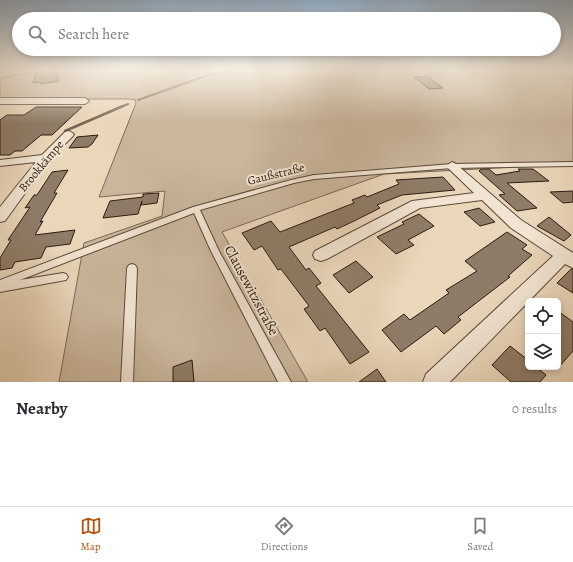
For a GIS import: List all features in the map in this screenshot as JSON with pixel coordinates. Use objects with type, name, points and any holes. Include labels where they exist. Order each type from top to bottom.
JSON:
[{"type":"street","points":[[0,101],[84,101]]},
{"type":"street","name":"Brookkämpe","points":[[0,217],[45,158],[69,134]]},
{"type":"street","points":[[0,163],[45,158]]},
{"type":"street","points":[[434,382],[568,258],[516,224],[483,196],[452,166]]},
{"type":"street","points":[[321,255],[417,204],[483,196]]},
{"type":"lane","name":"Gaußstraße","points":[[0,284],[196,209],[293,181],[314,177],[452,166],[573,164]]},
{"type":"lane","name":"Clausewitzstraße","points":[[196,209],[215,251],[285,382]]},
{"type":"lane","points":[[127,382],[132,268]]},
{"type":"lane","points":[[0,288],[63,278]]},
{"type":"shaded area","points":[[0,88],[573,88],[573,164],[384,174],[222,232],[308,382],[59,382],[84,243],[162,216],[165,191],[99,197],[136,103],[135,100],[0,99]]},
{"type":"building","points":[[428,88],[443,88],[429,89]]},
{"type":"building","points":[[36,107],[82,107],[52,135],[41,135],[22,151],[15,151],[10,155],[0,155],[0,120],[7,115],[24,115]]},
{"type":"building","points":[[98,135],[88,147],[69,148],[77,137]]},
{"type":"building","points":[[481,169],[489,169],[496,175],[520,171],[518,169],[533,169],[549,181],[507,183],[537,208],[517,211],[499,195],[505,194],[479,171]]},
{"type":"building","points":[[68,170],[54,193],[57,193],[40,222],[43,221],[35,235],[75,230],[70,244],[46,247],[41,258],[15,262],[12,268],[0,270],[0,258],[11,240],[8,240],[30,207],[25,208],[34,195],[37,195],[52,172]]},
{"type":"building","points":[[443,177],[455,190],[402,195],[377,205],[380,208],[337,229],[335,227],[289,247],[306,270],[309,268],[321,283],[316,286],[369,352],[350,364],[325,328],[320,331],[304,309],[309,306],[281,269],[278,270],[262,246],[254,250],[242,233],[271,221],[280,232],[354,203],[352,200],[365,195],[367,197],[399,184],[396,180]]},
{"type":"building","points":[[573,191],[573,202],[563,203],[550,192]]},
{"type":"building","points":[[159,193],[157,203],[141,205],[142,201],[138,214],[103,218],[110,201],[143,197],[143,194]]},
{"type":"building","points":[[479,208],[495,222],[480,226],[464,212]]},
{"type":"building","points":[[419,214],[434,226],[408,240],[414,245],[396,254],[377,237],[404,224],[402,222]]},
{"type":"building","points":[[549,217],[571,235],[564,241],[537,226]]},
{"type":"building","points":[[507,232],[527,245],[522,249],[532,255],[508,276],[510,277],[458,317],[461,320],[444,334],[436,326],[401,352],[382,330],[404,314],[410,320],[449,293],[446,290],[477,271],[465,261]]},
{"type":"building","points":[[356,261],[373,277],[349,293],[333,275]]},
{"type":"building","points":[[571,269],[573,269],[573,293],[557,283]]},
{"type":"building","points":[[561,313],[573,322],[573,351],[561,365]]},
{"type":"building","points":[[510,346],[525,358],[525,370],[540,370],[546,375],[540,382],[511,382],[492,365]]},
{"type":"building","points":[[192,360],[194,382],[173,382],[173,367]]},
{"type":"building","points":[[377,369],[386,382],[359,382]]},
{"type":"waterway","points":[[138,100],[172,88]]},
{"type":"waterway","points":[[121,107],[128,104]]},
{"type":"waterway","points":[[65,131],[123,106]]}]
